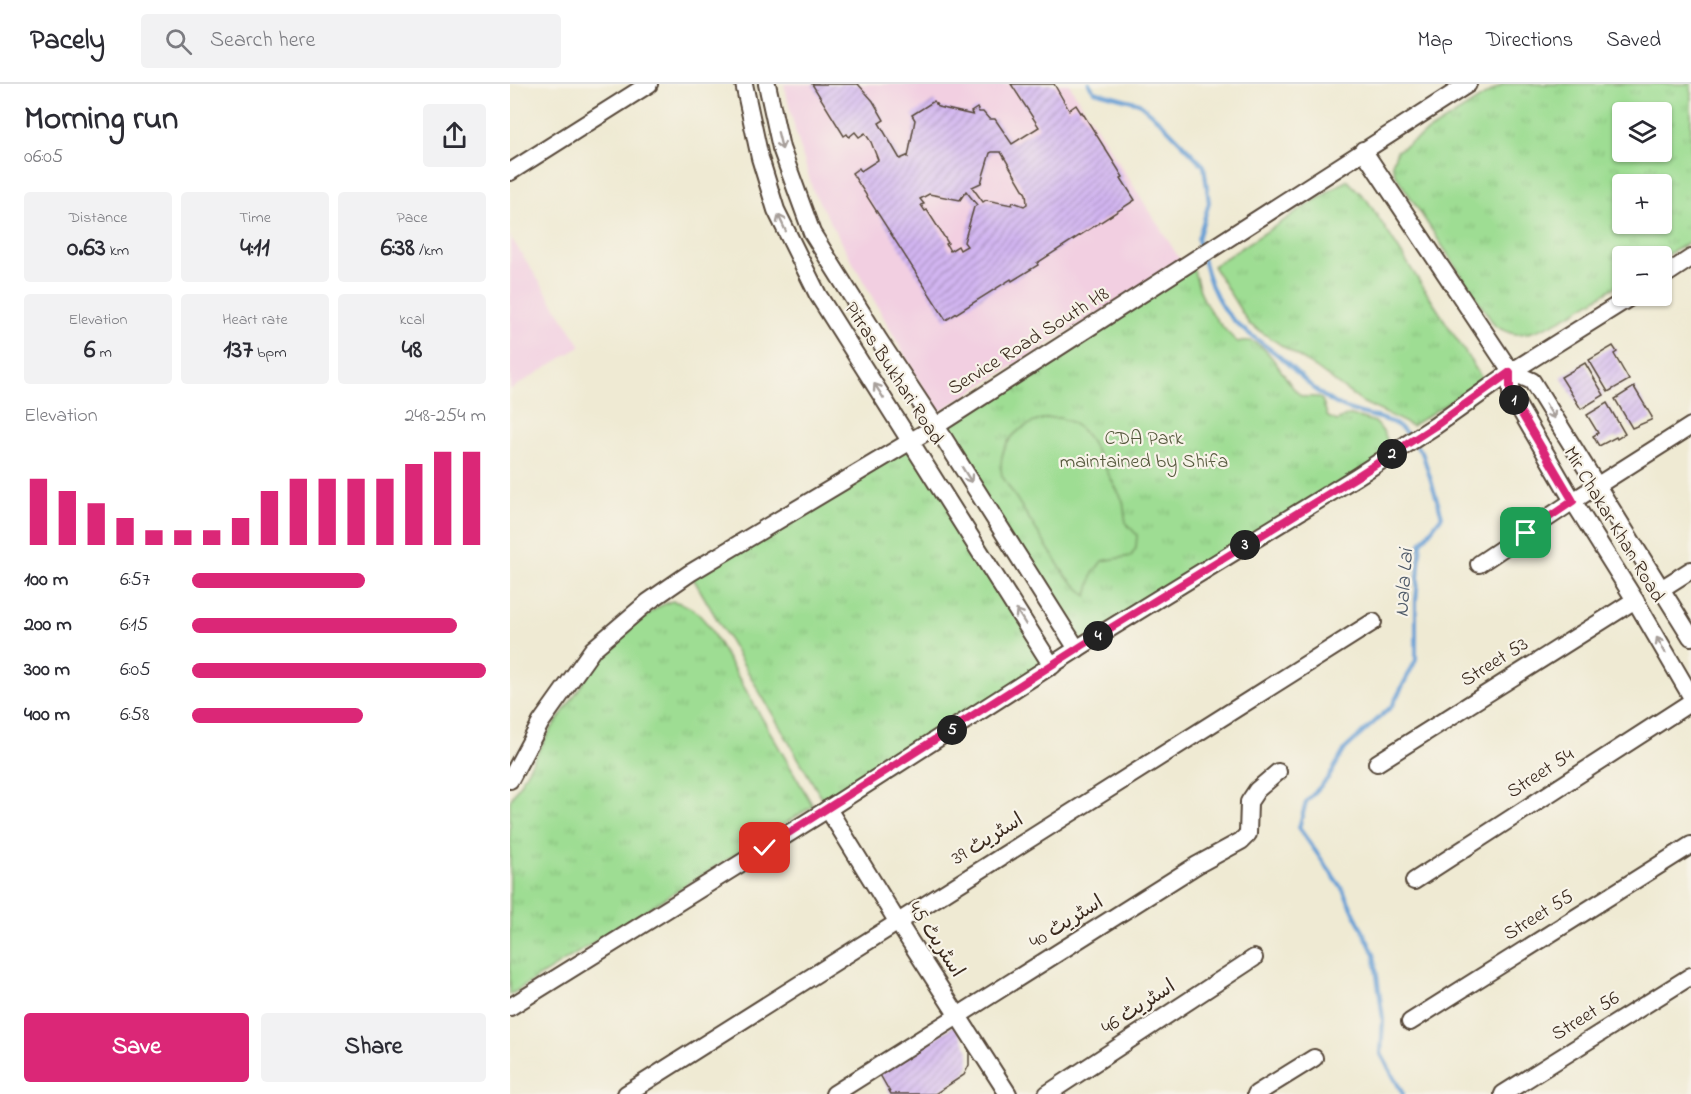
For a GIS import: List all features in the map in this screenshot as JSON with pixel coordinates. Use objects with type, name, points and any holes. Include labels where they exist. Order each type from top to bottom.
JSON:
[{"type":"street","points":[[510,171],[650,84]]},
{"type":"street","name":"Pitras Bukhari Road","points":[[744,84],[760,158],[776,210],[818,295],[1052,666]]},
{"type":"street","name":"Pitras Bukhari Road","points":[[767,84],[781,148],[812,232],[1077,648]]},
{"type":"street","name":"Service Road South H8","points":[[510,780],[541,722],[593,650],[648,602],[690,573],[936,426],[1468,84]]},
{"type":"street","name":"Mir Chakar Khan Road","points":[[1363,150],[1510,372],[1510,394],[1691,696]]},
{"type":"street","points":[[1672,270],[1691,258]]},
{"type":"street","points":[[510,1007],[828,809],[1077,648],[1356,477],[1435,426],[1510,372],[1616,306]]},
{"type":"street","name":"Mir Chakar Khan Road","points":[[1510,372],[1532,381],[1691,637]]},
{"type":"street","points":[[1479,564],[1691,426]]},
{"type":"street","points":[[1661,590],[1691,570]]},
{"type":"street","name":"Street 53","points":[[1377,763],[1635,600]]},
{"type":"street","name":"اسٹریٹ 39","points":[[626,1094],[1373,622]]},
{"type":"street","name":"Street 54","points":[[1414,881],[1691,702]]},
{"type":"street","name":"اسٹریٹ 40","points":[[834,1094],[1197,865],[1241,841],[1248,834],[1249,802],[1257,790],[1278,772]]},
{"type":"street","name":"اسٹریٹ 45","points":[[828,809],[1008,1094]]},
{"type":"street","name":"Street 55","points":[[1410,1022],[1691,845]]},
{"type":"street","name":"اسٹریٹ 46","points":[[1047,1094],[1254,958]]},
{"type":"street","name":"Street 56","points":[[1503,1094],[1691,976]]},
{"type":"street","points":[[1256,1094],[1314,1058]]},
{"type":"shaded area","points":[[784,84],[1069,84],[1181,261],[937,413],[813,191]]},
{"type":"shaded area","points":[[510,236],[581,346],[510,390]]},
{"type":"green space","points":[[1503,84],[1691,84],[1691,241],[1672,252],[1672,246],[1612,246],[1612,289],[1556,322],[1528,333],[1509,333],[1495,326],[1395,174],[1392,164],[1397,151]]},
{"type":"green space","points":[[1347,180],[1367,200],[1483,380],[1412,426],[1362,402],[1316,368],[1249,324],[1213,266]]},
{"type":"green space","name":"CDA Park maintained by Shifa","points":[[1192,262],[1206,305],[1235,340],[1248,341],[1266,350],[1299,394],[1304,397],[1321,399],[1328,417],[1337,421],[1351,415],[1375,422],[1384,433],[1393,453],[1077,649],[936,426]]},
{"type":"green space","points":[[1049,418],[1060,418],[1071,422],[1082,430],[1123,501],[1126,523],[1137,535],[1136,548],[1131,556],[1102,561],[1093,573],[1087,596],[1065,575],[1002,476],[1003,454],[1012,437],[1028,425]]},
{"type":"green space","points":[[911,441],[1052,666],[828,809],[690,573]]},
{"type":"green space","points":[[672,601],[693,609],[708,625],[813,806],[510,995],[510,801],[550,731],[613,642],[660,606]]},
{"type":"building","points":[[812,84],[858,84],[873,101],[884,120],[879,123],[900,159],[908,157],[915,120],[912,115],[934,101],[938,107],[973,115],[971,112],[977,108],[989,119],[995,119],[1012,144],[1039,127],[1011,84],[1054,84],[1069,110],[1076,105],[1082,112],[1135,200],[1037,263],[1038,265],[1012,281],[1011,279],[946,320],[852,173],[859,168],[861,171],[878,160],[871,142],[865,133],[859,137],[855,132],[849,137],[847,134],[844,136]],"holes":[[[992,152],[1001,152],[1026,194],[1027,204],[1024,206],[1013,202],[1012,205],[986,200],[983,202],[972,187],[981,183]],[[966,191],[977,205],[974,207],[964,242],[967,246],[960,250],[958,246],[950,251],[946,244],[948,243],[927,210],[925,211],[921,205],[924,204],[920,199],[929,194],[960,200]]]},
{"type":"building","points":[[1613,346],[1617,352],[1614,354],[1629,380],[1608,392],[1589,360]]},
{"type":"building","points":[[1585,363],[1604,395],[1581,409],[1561,377]]},
{"type":"building","points":[[1634,387],[1652,417],[1651,420],[1632,428],[1615,399]]},
{"type":"building","points":[[1607,403],[1625,434],[1599,446],[1593,436],[1598,433],[1587,415]]},
{"type":"building","points":[[955,1025],[969,1050],[969,1065],[964,1075],[935,1094],[891,1094],[879,1073]]},
{"type":"waterway","name":"Nala Lai","points":[[1089,84],[1094,91],[1139,103],[1204,166],[1209,203],[1198,239],[1201,252]]},
{"type":"waterway","name":"Nala Lai","points":[[1203,259],[1219,301],[1241,328],[1280,357],[1324,396],[1350,410],[1387,420],[1403,430],[1410,438]]},
{"type":"waterway","name":"Nala Lai","points":[[1403,1094],[1381,1054],[1383,1019],[1374,954],[1343,890],[1299,828],[1306,802],[1329,777],[1345,749],[1392,706],[1416,660],[1416,601],[1421,543],[1442,516],[1423,455],[1415,444]]},
{"type":"route","points":[[765,848],[1083,645],[1356,477],[1435,426],[1510,372],[1510,394],[1573,501],[1526,533]]}]
